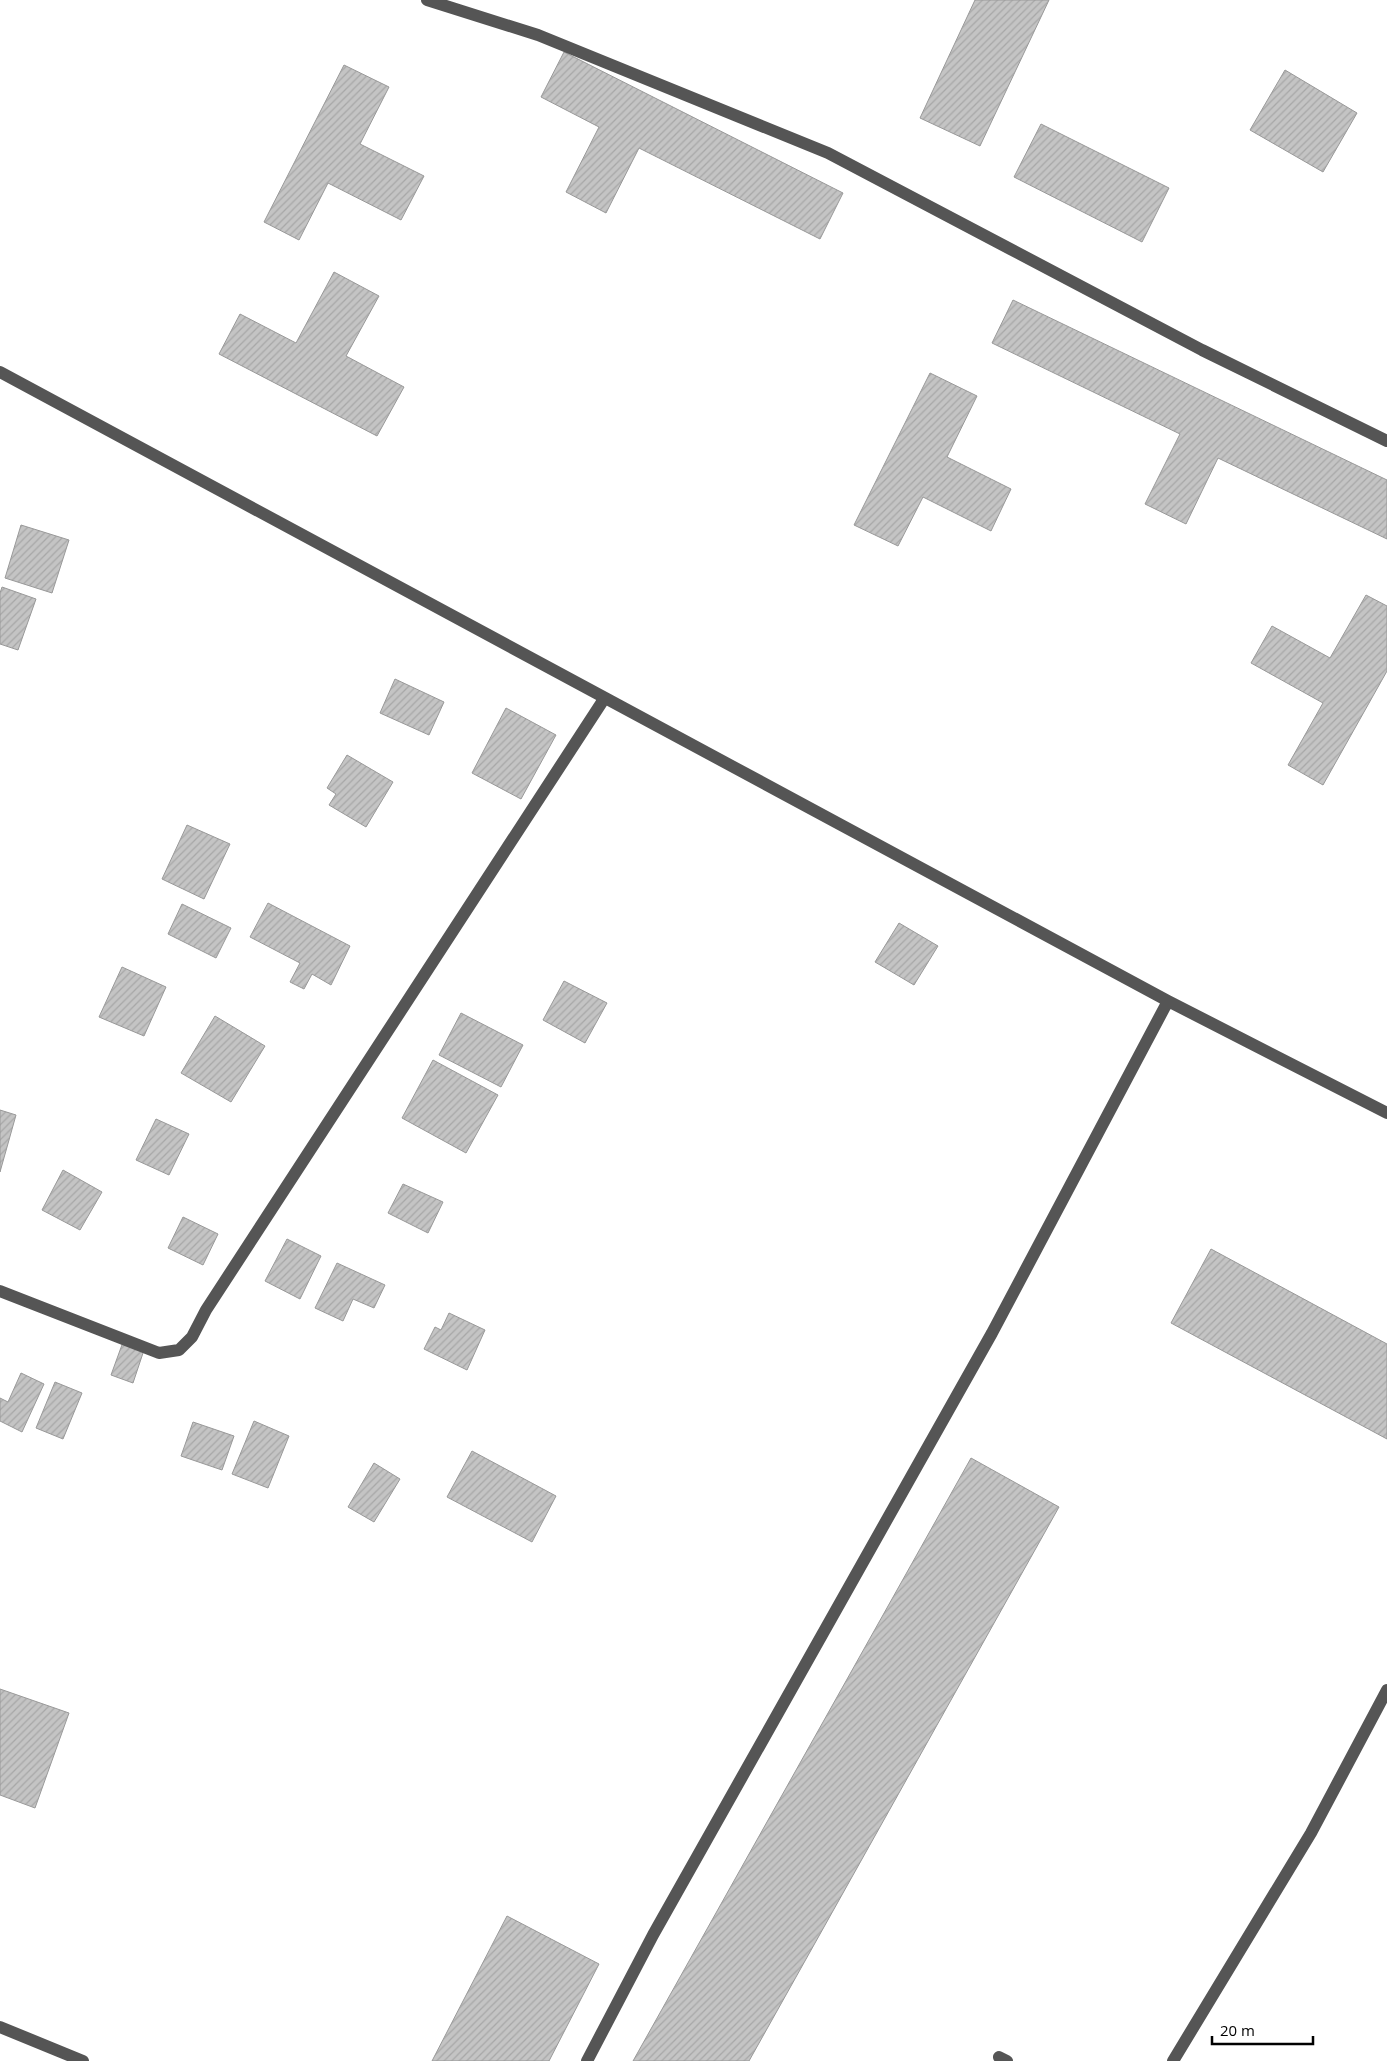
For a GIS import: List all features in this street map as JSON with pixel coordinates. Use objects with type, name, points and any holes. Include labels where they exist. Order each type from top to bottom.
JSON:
[{"type":"street","points":[[427,0],[538,35],[828,153],[1202,350],[1387,441]]},
{"type":"street","points":[[0,372],[604,699],[1168,1001],[1387,1113]]},
{"type":"street","points":[[0,1291],[159,1353],[179,1350],[192,1337],[206,1310],[604,699]]},
{"type":"street","points":[[587,2061],[653,1936],[992,1333],[1168,1001]]},
{"type":"street","points":[[1173,2061],[1311,1833],[1387,1690]]},
{"type":"street","points":[[0,2027],[83,2061]]},
{"type":"building","points":[[975,0],[1049,0],[980,146],[920,118]]},
{"type":"building","points":[[564,52],[843,193],[820,239],[639,148],[606,213],[566,192],[599,127],[541,97]]},
{"type":"building","points":[[344,65],[389,87],[360,144],[424,176],[401,220],[328,183],[299,240],[264,222]]},
{"type":"building","points":[[1285,70],[1357,113],[1323,172],[1250,130]]},
{"type":"building","points":[[1041,124],[1169,188],[1142,242],[1014,177]]},
{"type":"building","points":[[334,272],[379,296],[346,356],[404,387],[377,436],[219,354],[240,314],[296,343]]},
{"type":"building","points":[[1013,300],[1387,480],[1387,539],[1218,458],[1186,524],[1145,504],[1180,434],[992,343]]},
{"type":"building","points":[[930,373],[977,396],[947,457],[1011,489],[991,531],[923,497],[898,546],[854,525]]},
{"type":"building","points":[[21,525],[69,540],[52,593],[5,578]]},
{"type":"building","points":[[2,587],[36,599],[18,650],[0,644],[0,593]]},
{"type":"building","points":[[1366,595],[1387,606],[1387,671],[1323,785],[1288,765],[1323,703],[1251,663],[1272,626],[1330,658]]},
{"type":"building","points":[[395,679],[444,702],[429,735],[380,713]]},
{"type":"building","points":[[506,708],[556,735],[521,799],[472,773]]},
{"type":"building","points":[[347,755],[393,782],[366,827],[329,805],[336,794],[327,788]]},
{"type":"building","points":[[187,825],[230,844],[204,899],[162,879]]},
{"type":"building","points":[[268,903],[350,946],[331,985],[312,974],[304,989],[290,982],[300,963],[250,937]]},
{"type":"building","points":[[182,904],[231,928],[216,958],[168,934]]},
{"type":"building","points":[[899,923],[938,946],[914,985],[875,962]]},
{"type":"building","points":[[122,967],[166,987],[144,1036],[99,1017]]},
{"type":"building","points":[[564,981],[607,1003],[585,1043],[543,1020]]},
{"type":"building","points":[[461,1013],[523,1045],[501,1087],[439,1055]]},
{"type":"building","points":[[215,1016],[265,1046],[231,1102],[181,1073]]},
{"type":"building","points":[[433,1060],[498,1095],[466,1153],[402,1118]]},
{"type":"building","points":[[0,1110],[16,1115],[0,1172]]},
{"type":"building","points":[[156,1119],[189,1134],[169,1175],[136,1160]]},
{"type":"building","points":[[63,1170],[102,1192],[80,1230],[42,1210]]},
{"type":"building","points":[[403,1184],[443,1202],[428,1233],[388,1213]]},
{"type":"building","points":[[183,1217],[218,1234],[203,1265],[168,1248]]},
{"type":"building","points":[[287,1239],[321,1256],[300,1299],[265,1281]]},
{"type":"building","points":[[1211,1249],[1387,1344],[1387,1439],[1171,1323]]},
{"type":"building","points":[[337,1263],[385,1285],[374,1308],[353,1299],[343,1321],[315,1308]]},
{"type":"building","points":[[449,1313],[485,1330],[467,1370],[424,1349],[435,1327],[441,1330]]},
{"type":"building","points":[[123,1342],[144,1350],[133,1383],[111,1375]]},
{"type":"building","points":[[21,1373],[44,1384],[22,1432],[0,1421],[0,1398],[8,1402]]},
{"type":"building","points":[[55,1382],[82,1393],[63,1439],[36,1428]]},
{"type":"building","points":[[254,1421],[289,1436],[268,1488],[232,1474]]},
{"type":"building","points":[[193,1422],[234,1436],[222,1470],[181,1456]]},
{"type":"building","points":[[472,1451],[556,1496],[532,1542],[447,1497]]},
{"type":"building","points":[[971,1458],[1059,1507],[749,2061],[633,2061]]},
{"type":"building","points":[[374,1463],[400,1479],[374,1522],[348,1507]]},
{"type":"building","points":[[0,1689],[69,1713],[35,1808],[0,1795]]},
{"type":"building","points":[[507,1916],[599,1964],[549,2061],[432,2061]]}]
